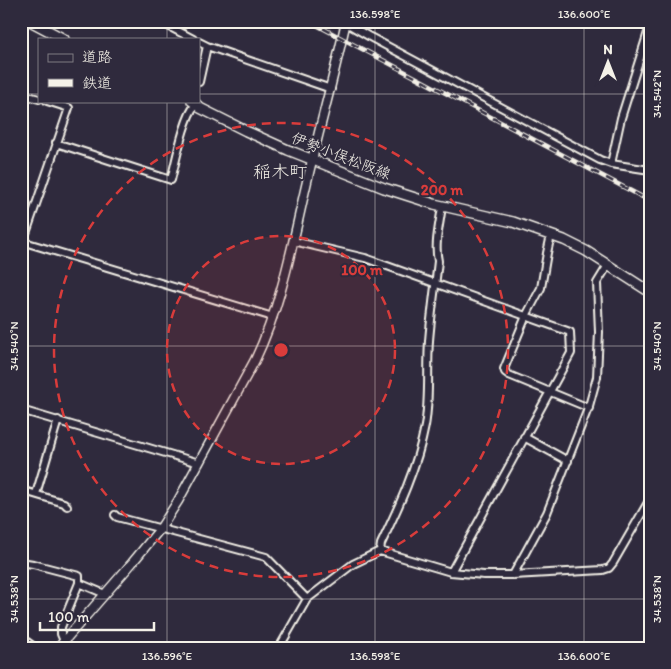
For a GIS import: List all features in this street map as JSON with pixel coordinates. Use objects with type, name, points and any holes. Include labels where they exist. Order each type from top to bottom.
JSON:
[{"type":"main road","points":[[30,21],[62,38]]},
{"type":"main road","name":"伊勢小俣松阪線","points":[[194,102],[200,108],[246,131],[288,150],[384,188],[442,206],[502,219],[551,235],[577,246],[650,292]]},
{"type":"street","points":[[159,21],[191,38]]},
{"type":"street","points":[[612,164],[621,118],[650,26],[635,21]]},
{"type":"street","points":[[58,648],[160,529],[175,506],[255,360],[273,317],[331,89],[346,22],[370,38],[600,160],[612,164],[650,170]]},
{"type":"street","points":[[200,43],[331,89]]},
{"type":"street","points":[[200,77],[206,46]]},
{"type":"street","points":[[21,94],[38,99]]},
{"type":"street","points":[[50,102],[69,108],[22,244],[273,317]]},
{"type":"street","points":[[56,143],[171,180],[186,123],[194,107],[194,102]]},
{"type":"street","points":[[380,551],[380,544],[408,484],[425,423],[429,342],[438,261],[436,255],[438,231],[442,206]]},
{"type":"street","points":[[551,235],[541,288],[526,316],[504,369],[509,375],[588,408]]},
{"type":"street","points":[[293,241],[365,258],[570,332],[571,353],[452,572]]},
{"type":"street","points":[[513,575],[547,513],[588,408],[597,377],[599,332],[596,283],[608,265]]},
{"type":"street","points":[[21,410],[199,463]]},
{"type":"street","points":[[36,494],[58,420]]},
{"type":"street","points":[[524,437],[568,461]]},
{"type":"street","points":[[21,490],[64,503],[67,506]]},
{"type":"street","points":[[279,648],[307,599],[353,564],[380,551],[452,572],[484,575],[603,570],[609,568],[650,499]]},
{"type":"street","points":[[115,515],[266,557],[307,599]]},
{"type":"street","points":[[21,562],[79,576],[79,583],[61,627],[64,641]]},
{"type":"street","points":[[79,583],[105,594]]},
{"type":"railway","points":[[309,21],[650,201]]},
{"type":"district","name":"稲木町","points":[[280,172]]}]
